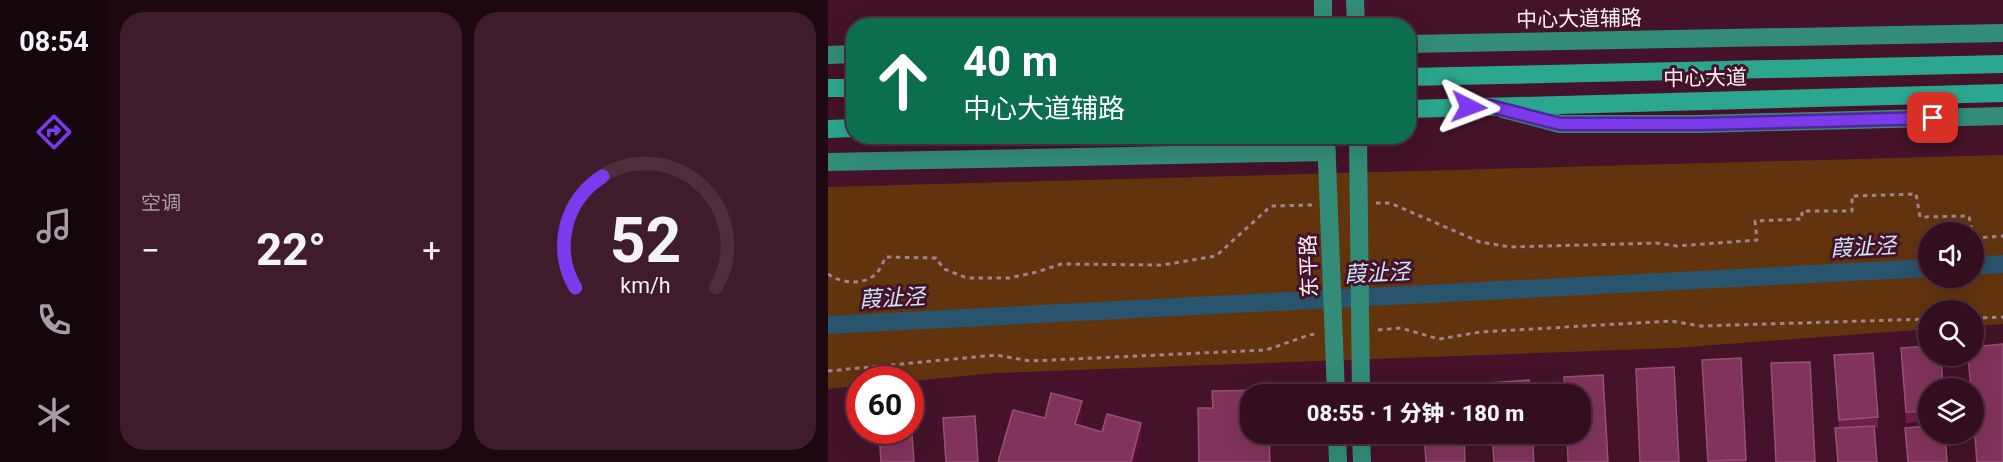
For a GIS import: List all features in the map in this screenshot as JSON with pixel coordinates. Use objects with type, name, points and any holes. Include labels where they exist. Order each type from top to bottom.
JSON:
[{"type":"main road","points":[[1323,0],[1323,18]]},
{"type":"main road","points":[[1355,0],[1356,18]]},
{"type":"main road","name":"中心大道辅路","points":[[1416,44],[2003,33]]},
{"type":"main road","points":[[828,55],[846,54]]},
{"type":"main road","name":"中心大道","points":[[1416,77],[2003,64]]},
{"type":"main road","points":[[828,88],[846,88]]},
{"type":"main road","name":"中心大道","points":[[1416,109],[2003,93]]},
{"type":"main road","points":[[1490,106],[1560,124],[1699,124],[2003,116]]},
{"type":"main road","points":[[828,129],[846,128]]},
{"type":"main road","points":[[828,162],[1327,144]]},
{"type":"main road","name":"东平路","points":[[1327,144],[1336,384]]},
{"type":"main road","points":[[1358,144],[1361,384]]},
{"type":"main road","points":[[1337,444],[1338,462]]},
{"type":"main road","points":[[1361,444],[1362,462]]},
{"type":"path","points":[[1359,204],[1390,203],[1480,242],[1511,247],[1656,243],[1677,246],[1756,240],[1755,221],[1802,219],[1802,211],[1852,211],[1852,196],[1916,194],[1920,217],[1969,216],[1970,222]]},
{"type":"path","points":[[828,274],[840,281],[859,281],[876,274],[886,257],[936,258],[944,269],[967,278],[1009,278],[1062,264],[1162,265],[1216,256],[1271,206],[1329,204]]},
{"type":"path","points":[[1984,237],[2003,236]]},
{"type":"path","points":[[1984,318],[2003,317]]},
{"type":"shaded area","points":[[2003,155],[2003,324],[1984,325],[1984,300],[1918,300],[1918,330],[1674,348],[995,373],[924,380],[924,366],[846,366],[846,387],[828,389],[828,187]]},
{"type":"building","points":[[2003,344],[2003,462],[1977,462],[1976,444],[1984,444],[1984,378],[1970,378],[1969,366],[1984,366],[1984,346]]},
{"type":"building","points":[[1918,347],[1918,366],[1942,366],[1942,378],[1918,378],[1918,411],[1906,412],[1901,348]]},
{"type":"building","points":[[1873,353],[1878,417],[1839,420],[1834,355]]},
{"type":"building","points":[[1741,358],[1746,460],[1708,461],[1702,360]]},
{"type":"building","points":[[1810,362],[1815,462],[1776,462],[1771,363]]},
{"type":"building","points":[[1674,367],[1679,462],[1640,462],[1636,369]]},
{"type":"building","points":[[1603,375],[1608,462],[1568,462],[1567,444],[1591,444],[1591,384],[1564,384],[1564,377]]},
{"type":"building","points":[[1529,380],[1529,384],[1489,384]]},
{"type":"building","points":[[1240,390],[1240,444],[1269,444],[1270,462],[1199,462],[1198,408],[1213,408],[1212,391]]},
{"type":"building","points":[[1051,393],[1082,401],[1075,424],[1102,432],[1107,414],[1141,423],[1131,462],[998,462],[1013,410],[1045,418]]},
{"type":"building","points":[[975,416],[978,462],[946,462],[943,418]]},
{"type":"building","points":[[1874,426],[1877,462],[1838,462],[1835,428]]},
{"type":"building","points":[[1918,427],[1918,444],[1946,444],[1947,462],[1908,462],[1905,428]]},
{"type":"building","points":[[880,444],[913,444],[914,462],[881,462]]},
{"type":"building","points":[[1425,444],[1464,444],[1465,462],[1426,462]]},
{"type":"building","points":[[1493,444],[1533,444],[1534,462],[1494,462]]},
{"type":"waterway","name":"葭沚泾","points":[[1984,265],[2003,264]]},
{"type":"waterway","name":"葭沚泾","points":[[828,325],[1918,269]]},
{"type":"route","points":[[1469,107],[1490,106],[1560,124],[1699,124],[1933,118]]}]
